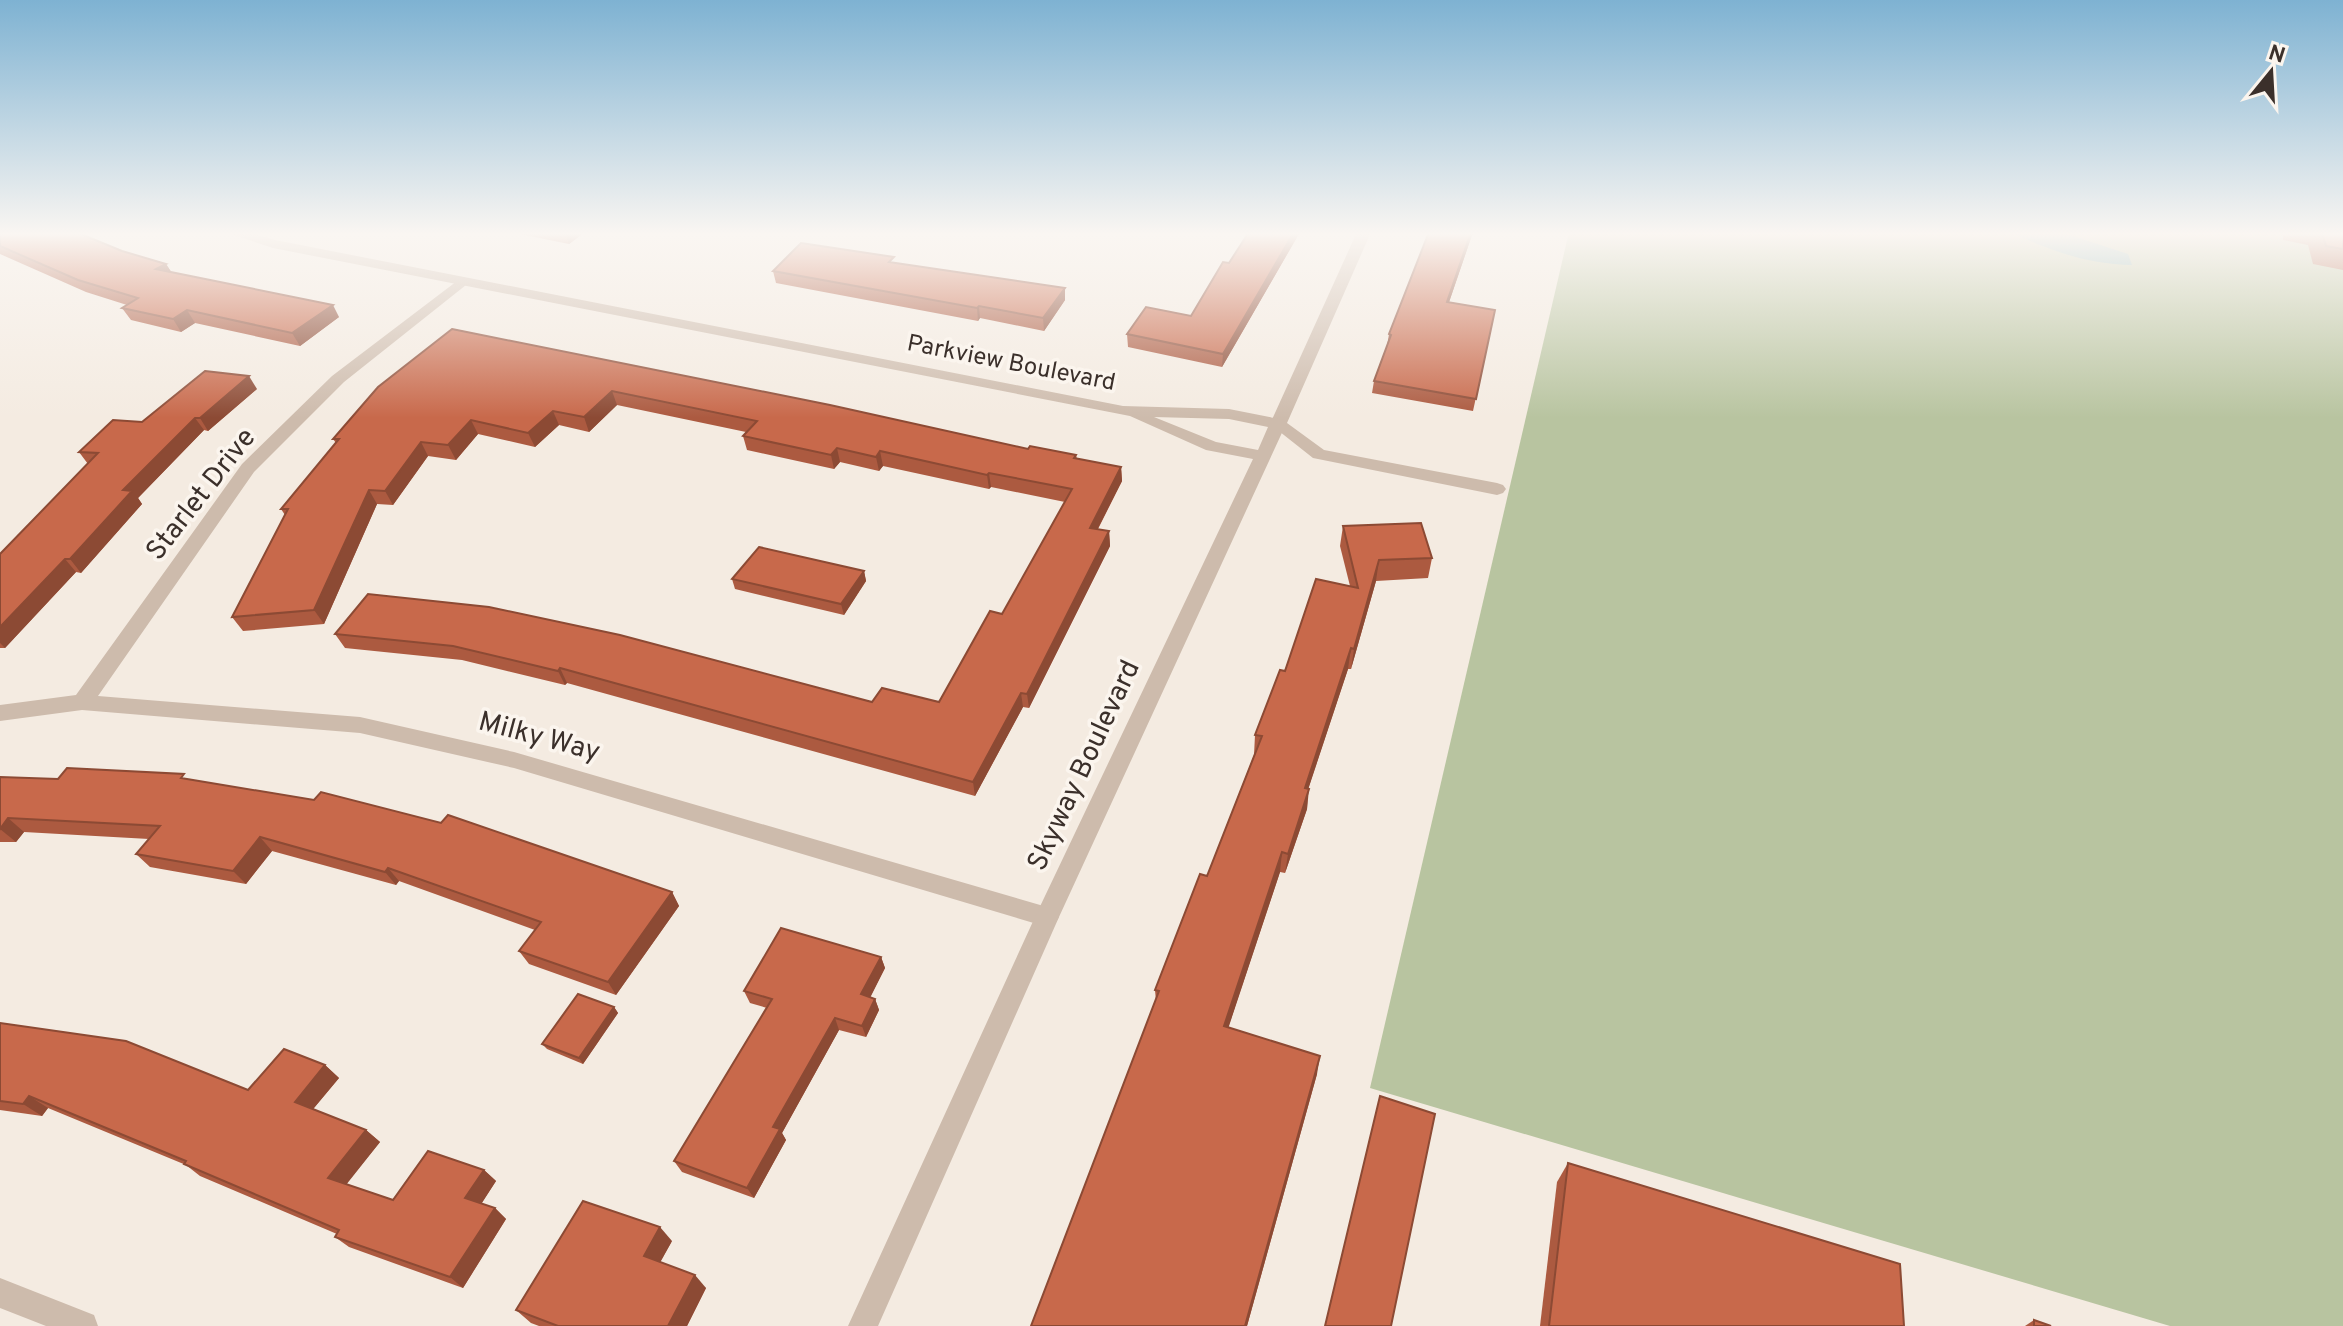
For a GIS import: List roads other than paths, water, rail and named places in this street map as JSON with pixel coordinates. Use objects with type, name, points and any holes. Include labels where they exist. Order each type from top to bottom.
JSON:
[{"type":"street","name":"Starlet Drive","points":[[82,702],[248,468],[338,379],[446,294]]},
{"type":"street","name":"Parkview Boulevard","points":[[522,294],[1123,411],[1229,414],[1278,424],[1319,454],[1497,489]]},
{"type":"street","name":"Skyway Boulevard","points":[[863,1326],[1047,917],[1264,456],[1336,294]]},
{"type":"street","name":"Parkview Boulevard","points":[[1123,411],[1212,446],[1264,456]]},
{"type":"street","name":"Milky Way","points":[[0,713],[82,702],[375,728],[514,760],[1047,917]]},
{"type":"street","points":[[0,1293],[83,1326]]}]
